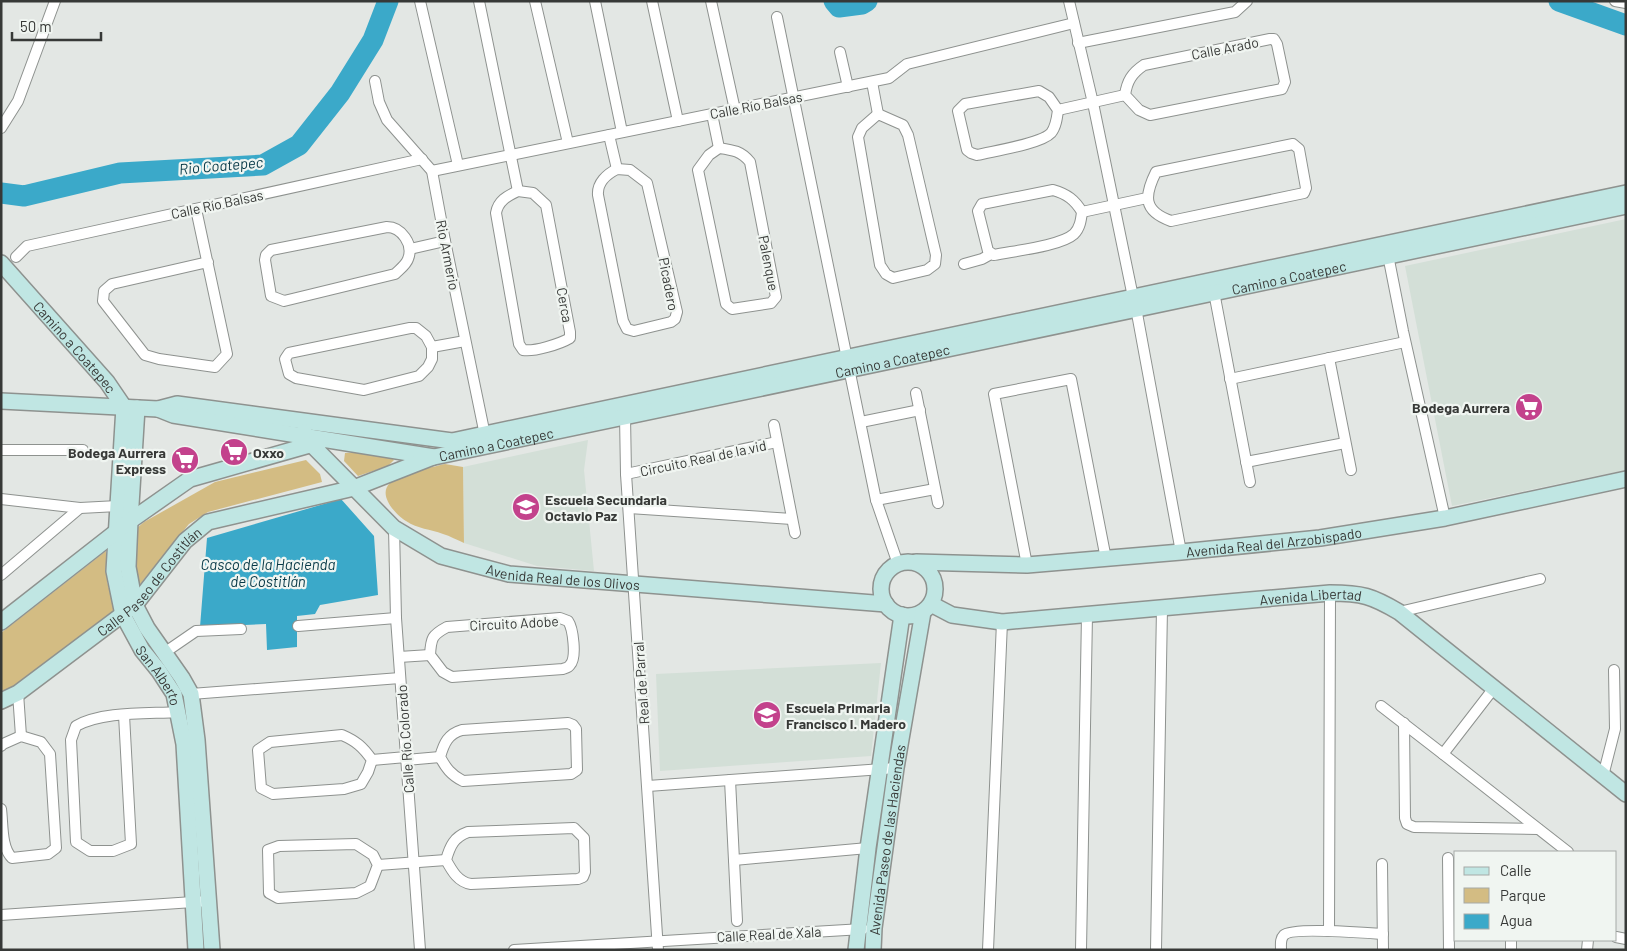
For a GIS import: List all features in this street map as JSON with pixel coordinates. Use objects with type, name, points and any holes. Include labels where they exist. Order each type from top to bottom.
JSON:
[{"type":"main road","name":"Camino a Coatepec","points":[[1135,302],[1214,292],[1626,193]]},
{"type":"main road","name":"Camino a Coatepec","points":[[1,263],[130,407],[158,409],[173,414],[309,440],[327,440],[434,457],[486,440],[1135,302],[1387,249],[1626,206]]},
{"type":"main road","name":"Camino a Coatepec","points":[[158,409],[177,404],[452,441],[486,440],[625,416],[848,363]]},
{"type":"main road","points":[[1,401],[130,407]]},
{"type":"main road","name":"San Alberto","points":[[130,407],[118,506],[114,571],[123,615],[142,650],[159,670],[174,694],[178,712],[184,744],[196,950]]},
{"type":"main road","name":"San Alberto","points":[[130,407],[128,567],[136,605],[148,628],[191,694],[197,740],[212,950]]},
{"type":"main road","name":"Avenida Real de los Olivos","points":[[298,419],[309,440],[394,528],[441,556],[509,574],[886,604]]},
{"type":"main road","points":[[327,440],[350,426]]},
{"type":"main road","points":[[1,622],[130,522],[190,479],[309,440]]},
{"type":"main road","name":"Calle Paseo de Costitlán","points":[[1,701],[18,693],[136,605],[185,541],[208,522],[354,488],[434,457],[452,441]]},
{"type":"main road","name":"Avenida Real del Arzobispado","points":[[916,562],[1027,564],[1106,559],[1320,538],[1445,518],[1626,479]]},
{"type":"main road","points":[[909,561],[916,562],[924,566],[934,580],[935,596],[927,608],[916,615],[902,615],[896,613],[886,604],[881,588],[883,579],[887,571],[898,564],[909,561]]},
{"type":"main road","name":"Avenida Libertad","points":[[927,608],[952,615],[1002,622],[1330,593],[1354,593],[1377,599],[1399,612],[1626,794]]},
{"type":"main road","name":"Avenida Paseo de las Haciendas","points":[[856,950],[866,928],[927,608]]},
{"type":"main road","name":"Avenida Paseo de las Haciendas","points":[[873,950],[866,928],[868,848],[902,615]]},
{"type":"street","points":[[1,128],[18,101],[55,1]]},
{"type":"street","points":[[420,1],[458,165]]},
{"type":"street","points":[[479,1],[518,191]]},
{"type":"street","points":[[535,1],[568,143]]},
{"type":"street","points":[[595,1],[622,132]]},
{"type":"street","points":[[652,1],[678,121]]},
{"type":"street","points":[[711,1],[735,110]]},
{"type":"street","points":[[1069,1],[1093,103],[1135,302],[1182,552]]},
{"type":"street","points":[[1078,43],[1235,12],[1247,1]]},
{"type":"street","points":[[1615,1],[1626,3]]},
{"type":"street","points":[[777,17],[876,500],[898,564]]},
{"type":"street","name":"Calle Río Balsas","points":[[432,171],[872,82],[889,78],[907,64],[1074,23]]},
{"type":"street","name":"Calle Arado","points":[[1270,39],[1274,39],[1276,44],[1285,82],[1282,89],[1150,115],[1139,110],[1125,95],[1127,83],[1134,72],[1144,64],[1270,39]]},
{"type":"street","points":[[840,52],[848,87]]},
{"type":"street","points":[[375,80],[379,102],[387,120],[432,171]]},
{"type":"street","points":[[872,82],[878,114]]},
{"type":"street","points":[[1039,91],[1049,98],[1058,110],[1057,122],[1052,132],[1042,140],[976,155],[971,154],[967,150],[958,111],[965,104],[1039,91]]},
{"type":"street","points":[[1058,110],[1125,95]]},
{"type":"street","points":[[712,114],[719,148]]},
{"type":"street","points":[[878,114],[903,125],[908,134],[936,255],[935,264],[928,270],[893,278],[886,274],[880,265],[858,138],[862,128],[878,114]]},
{"type":"street","points":[[609,135],[617,169]]},
{"type":"street","points":[[1293,144],[1299,149],[1306,188],[1304,193],[1171,222],[1152,211],[1147,198],[1148,187],[1156,172],[1293,144]]},
{"type":"street","name":"Palenque","points":[[719,148],[744,154],[750,162],[776,297],[771,303],[732,309],[726,304],[698,170],[709,155],[719,148]]},
{"type":"street","name":"Calle Río Balsas","points":[[16,257],[27,246],[422,159]]},
{"type":"street","name":"Picadero","points":[[617,169],[630,170],[648,183],[677,312],[675,319],[671,322],[634,331],[627,329],[623,321],[597,188],[603,180],[617,169]]},
{"type":"street","name":"Rio Armerio","points":[[432,171],[444,241],[486,440]]},
{"type":"street","points":[[964,264],[982,259],[991,254],[994,255],[1066,240],[1075,232],[1080,224],[1082,212],[1076,202],[1066,194],[1053,190],[982,204],[978,211],[988,251],[991,254]]},
{"type":"street","name":"Cerca","points":[[518,191],[533,193],[546,205],[570,332],[570,338],[564,342],[528,351],[523,350],[519,344],[496,213],[497,205],[518,191]]},
{"type":"street","points":[[1082,212],[1147,198]]},
{"type":"street","points":[[196,208],[208,262],[227,354],[214,367],[144,355],[103,301],[104,291],[112,284],[208,262]]},
{"type":"street","points":[[387,227],[393,227],[402,233],[410,249],[408,261],[395,274],[284,301],[272,296],[265,260],[266,255],[271,250],[387,227]]},
{"type":"street","points":[[410,249],[444,241]]},
{"type":"street","points":[[1387,249],[1405,342],[1445,518]]},
{"type":"street","points":[[1214,292],[1250,482]]},
{"type":"street","points":[[410,328],[416,328],[426,336],[432,347],[432,359],[428,368],[419,376],[364,390],[296,378],[289,374],[285,359],[289,353],[410,328]]},
{"type":"street","points":[[432,347],[465,341]]},
{"type":"street","points":[[1230,378],[1405,342]]},
{"type":"street","points":[[1329,358],[1351,470]]},
{"type":"street","points":[[1027,564],[994,394],[1071,379],[1106,559]]},
{"type":"street","points":[[916,393],[938,503]]},
{"type":"street","points":[[861,422],[920,410]]},
{"type":"street","name":"Real de Parral","points":[[625,416],[626,474],[658,945]]},
{"type":"street","points":[[774,425],[776,442]]},
{"type":"street","name":"Circuito Real de la vid","points":[[626,474],[776,442],[795,532]]},
{"type":"street","points":[[1246,462],[1345,443]]},
{"type":"street","points":[[1,450],[83,450]]},
{"type":"street","points":[[876,500],[935,488]]},
{"type":"street","points":[[1,499],[80,508],[118,506]]},
{"type":"street","points":[[1,575],[80,508]]},
{"type":"street","points":[[629,508],[792,519]]},
{"type":"street","name":"Calle Río Colorado","points":[[394,528],[396,618],[420,950]]},
{"type":"street","points":[[1399,612],[1540,579]]},
{"type":"street","points":[[1329,932],[1330,593]]},
{"type":"street","points":[[1156,950],[1162,608]]},
{"type":"street","points":[[1080,950],[1087,614]]},
{"type":"street","points":[[298,626],[396,618]]},
{"type":"street","name":"Circuito Adobe","points":[[560,618],[568,621],[572,626],[574,657],[570,665],[563,669],[452,677],[443,672],[430,655],[431,644],[435,634],[447,627],[560,618]]},
{"type":"street","points":[[988,950],[1002,622]]},
{"type":"street","points":[[164,653],[196,631],[240,628]]},
{"type":"street","points":[[399,657],[430,655]]},
{"type":"street","points":[[1603,776],[1615,729],[1614,670]]},
{"type":"street","points":[[191,694],[400,678]]},
{"type":"street","points":[[1444,754],[1494,688]]},
{"type":"street","points":[[18,693],[21,736]]},
{"type":"street","points":[[1381,706],[1567,851]]},
{"type":"street","points":[[124,715],[131,844],[113,851],[90,851],[76,842],[71,740],[76,726],[88,720],[124,715],[178,712]]},
{"type":"street","points":[[568,723],[573,725],[576,730],[577,770],[571,774],[463,781],[446,769],[440,757],[443,746],[452,733],[462,730],[568,723]]},
{"type":"street","points":[[1404,723],[1405,818],[1407,824],[1414,827],[1538,829]]},
{"type":"street","points":[[1,746],[21,736],[42,742],[50,754],[56,848],[48,854],[12,858],[5,848],[1,809]]},
{"type":"street","points":[[342,736],[356,741],[372,760],[368,772],[360,784],[344,789],[273,794],[260,788],[258,750],[270,742],[342,736]]},
{"type":"street","points":[[372,760],[440,757]]},
{"type":"street","points":[[648,786],[896,768]]},
{"type":"street","points":[[730,780],[737,921]]},
{"type":"street","points":[[574,828],[584,838],[586,872],[583,877],[578,879],[471,884],[464,883],[456,876],[446,860],[453,841],[459,835],[468,832],[574,828]]},
{"type":"street","points":[[356,844],[373,855],[378,865],[370,886],[356,893],[278,898],[269,893],[268,850],[279,846],[356,844]]},
{"type":"street","points":[[734,860],[868,848]]},
{"type":"street","points":[[1448,858],[1449,950]]},
{"type":"street","points":[[378,865],[446,860]]},
{"type":"street","points":[[1382,864],[1383,950]]},
{"type":"street","points":[[1,915],[208,901]]},
{"type":"street","name":"Calle Real de Xala","points":[[514,950],[658,945],[866,928]]},
{"type":"street","points":[[1281,946],[1283,936],[1289,932],[1383,934]]},
{"type":"shaded area","name":"Bodega Aurrera","points":[[1626,219],[1626,470],[1452,506],[1405,266]]},
{"type":"shaded area","name":"Escuela Secundaria Octavio Paz","points":[[588,440],[584,470],[594,571],[537,566],[464,543],[463,467]]},
{"type":"shaded area","name":"Escuela Primaria Francisco I. Madero","points":[[881,663],[871,756],[660,771],[656,674]]},
{"type":"green space","points":[[359,452],[391,457],[394,460],[388,466],[358,476],[344,461],[345,453]]},
{"type":"green space","points":[[306,460],[320,474],[322,482],[208,512],[189,524],[137,588],[134,556],[137,528],[144,522],[215,482]]},
{"type":"green space","points":[[445,464],[463,467],[464,543],[411,524],[393,510],[387,499],[386,493],[390,483],[401,477]]},
{"type":"green space","points":[[106,551],[107,581],[115,612],[12,688],[1,691],[1,633]]},
{"type":"water","name":"Casco de la Hacienda de Costitlán","points":[[341,499],[374,536],[378,595],[320,605],[315,614],[297,616],[297,647],[267,650],[266,624],[200,627],[207,538]]},
{"type":"waterway","name":"Rio Coatepec","points":[[1,193],[24,196],[120,173],[263,165],[299,145],[340,93],[373,40],[388,1]]},
{"type":"waterway","name":"Rio Coatepec","points":[[834,1],[839,7],[862,4],[867,1]]},
{"type":"waterway","name":"Rio Coatepec","points":[[1559,1],[1626,25]]},
{"type":"place","name":"Bodega Aurrera","points":[[1529,407]]},
{"type":"place","name":"Oxxo","points":[[234,452]]},
{"type":"place","name":"Bodega Aurrera Express","points":[[185,460]]},
{"type":"place","name":"Escuela Secundaria Octavio Paz","points":[[526,507]]},
{"type":"place","name":"Escuela Primaria Francisco I. Madero","points":[[767,715]]}]
